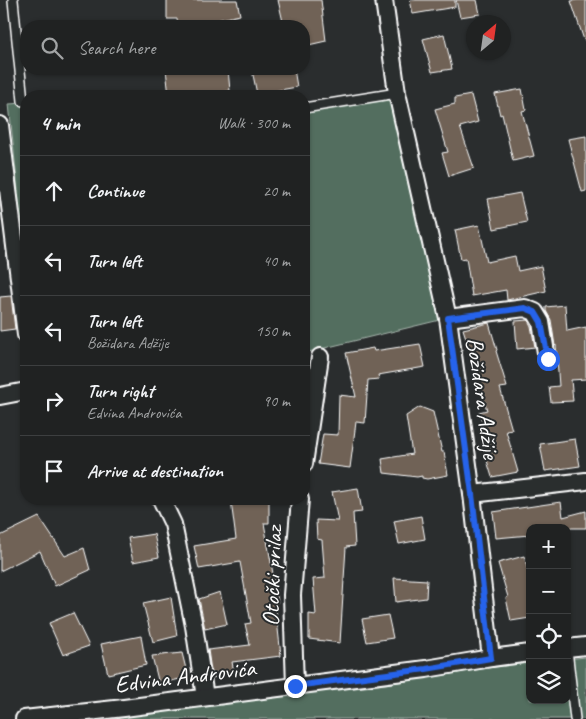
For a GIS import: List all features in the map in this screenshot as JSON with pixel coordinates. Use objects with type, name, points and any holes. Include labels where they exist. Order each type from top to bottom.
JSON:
[{"type":"street","name":"Božidara Adžije","points":[[384,0],[397,93],[448,318],[472,494],[491,658]]},
{"type":"street","points":[[0,125],[20,287]]},
{"type":"street","points":[[448,318],[525,308],[535,312],[541,322],[548,359]]},
{"type":"street","points":[[310,424],[320,357]]},
{"type":"street","points":[[0,396],[20,393]]},
{"type":"street","points":[[472,494],[586,481]]},
{"type":"street","points":[[164,505],[173,524],[194,626],[205,697]]},
{"type":"street","name":"Otočki prilaz","points":[[295,686],[292,595],[300,505]]},
{"type":"street","points":[[571,648],[586,646]]},
{"type":"street","name":"Edvina Androvića","points":[[24,719],[426,669],[526,654]]},
{"type":"lane","points":[[13,0],[20,71]]},
{"type":"lane","points":[[20,75],[22,90]]},
{"type":"lane","points":[[310,107],[397,93]]},
{"type":"lane","points":[[568,659],[576,719]]},
{"type":"green space","points":[[397,93],[448,318],[310,352],[310,111]]},
{"type":"green space","points":[[20,103],[20,210],[9,104]]},
{"type":"green space","points":[[586,657],[586,719],[108,719],[293,693],[365,687],[526,663],[526,704],[571,704],[571,659]]},
{"type":"building","points":[[167,0],[237,0],[240,15],[216,20],[167,19]]},
{"type":"building","points":[[278,0],[321,0],[326,41],[310,45],[310,20],[283,20]]},
{"type":"building","points":[[410,0],[455,0],[455,7],[413,14]]},
{"type":"building","points":[[456,0],[477,0],[480,14],[460,17]]},
{"type":"building","points":[[586,0],[586,40],[584,40],[571,1]]},
{"type":"building","points":[[444,34],[452,69],[432,72],[423,39]]},
{"type":"building","points":[[167,75],[229,75],[230,90],[168,90]]},
{"type":"building","points":[[253,75],[295,75],[297,87],[280,90],[256,90]]},
{"type":"building","points":[[522,89],[526,110],[522,111],[534,156],[513,161],[502,114],[500,115],[495,94]]},
{"type":"building","points":[[471,95],[478,122],[460,127],[474,168],[449,176],[442,153],[448,152],[435,109],[455,104],[455,98]]},
{"type":"building","points":[[586,136],[586,191],[582,192],[568,139]]},
{"type":"building","points":[[520,193],[527,222],[494,229],[488,199]]},
{"type":"building","points":[[479,225],[487,262],[515,256],[518,271],[541,266],[546,291],[507,300],[506,290],[472,296],[466,258],[461,259],[455,230]]},
{"type":"building","points":[[11,296],[15,329],[0,331],[0,297]]},
{"type":"building","points":[[565,305],[567,331],[586,327],[586,379],[571,380],[573,401],[551,402],[549,387],[559,386],[556,345],[551,320],[546,307]]},
{"type":"building","points":[[528,320],[535,347],[517,349],[515,321]]},
{"type":"building","points":[[489,323],[507,387],[500,388],[512,430],[506,431],[518,472],[492,477],[485,454],[492,452],[479,412],[487,410],[463,329]]},
{"type":"building","points":[[420,344],[425,367],[378,375],[379,379],[368,380],[365,423],[356,422],[350,468],[318,464],[323,434],[338,435],[339,395],[356,397],[346,353],[373,348],[374,351]]},
{"type":"building","points":[[420,407],[433,412],[448,475],[427,479],[422,478],[422,476],[384,473],[382,459],[412,454],[406,416]]},
{"type":"building","points":[[575,439],[580,466],[545,471],[540,444]]},
{"type":"building","points":[[358,488],[362,512],[353,513],[355,546],[346,547],[340,643],[309,639],[309,614],[316,615],[313,579],[325,578],[322,540],[317,539],[316,520],[338,521],[332,492]]},
{"type":"building","points":[[561,502],[563,517],[586,511],[586,528],[571,528],[571,524],[526,524],[526,535],[496,538],[493,512]]},
{"type":"building","points":[[232,505],[269,505],[269,523],[264,523],[278,602],[275,602],[281,656],[232,662],[234,672],[212,678],[208,650],[250,645],[245,624],[251,623],[240,562],[199,569],[194,546],[236,539]]},
{"type":"building","points":[[421,516],[425,539],[399,544],[394,521]]},
{"type":"building","points":[[39,517],[65,556],[84,548],[90,570],[55,586],[40,551],[0,571],[0,536]]},
{"type":"building","points":[[154,534],[159,557],[133,562],[128,538]]},
{"type":"building","points":[[524,556],[526,563],[526,619],[511,621],[506,598],[508,597],[498,563]]},
{"type":"building","points":[[394,578],[427,580],[426,598],[396,602]]},
{"type":"building","points":[[220,592],[227,624],[205,629],[199,599]]},
{"type":"building","points":[[171,597],[177,636],[153,642],[143,603]]},
{"type":"building","points":[[73,613],[89,646],[63,655],[49,623]]},
{"type":"building","points":[[388,615],[393,638],[367,642],[362,619]]},
{"type":"building","points":[[141,636],[146,665],[108,674],[101,644]]},
{"type":"building","points":[[182,653],[188,677],[159,684],[152,656]]},
{"type":"route","points":[[295,686],[426,669],[491,658],[472,494],[448,318],[525,308],[535,312],[541,322],[548,359]]}]
